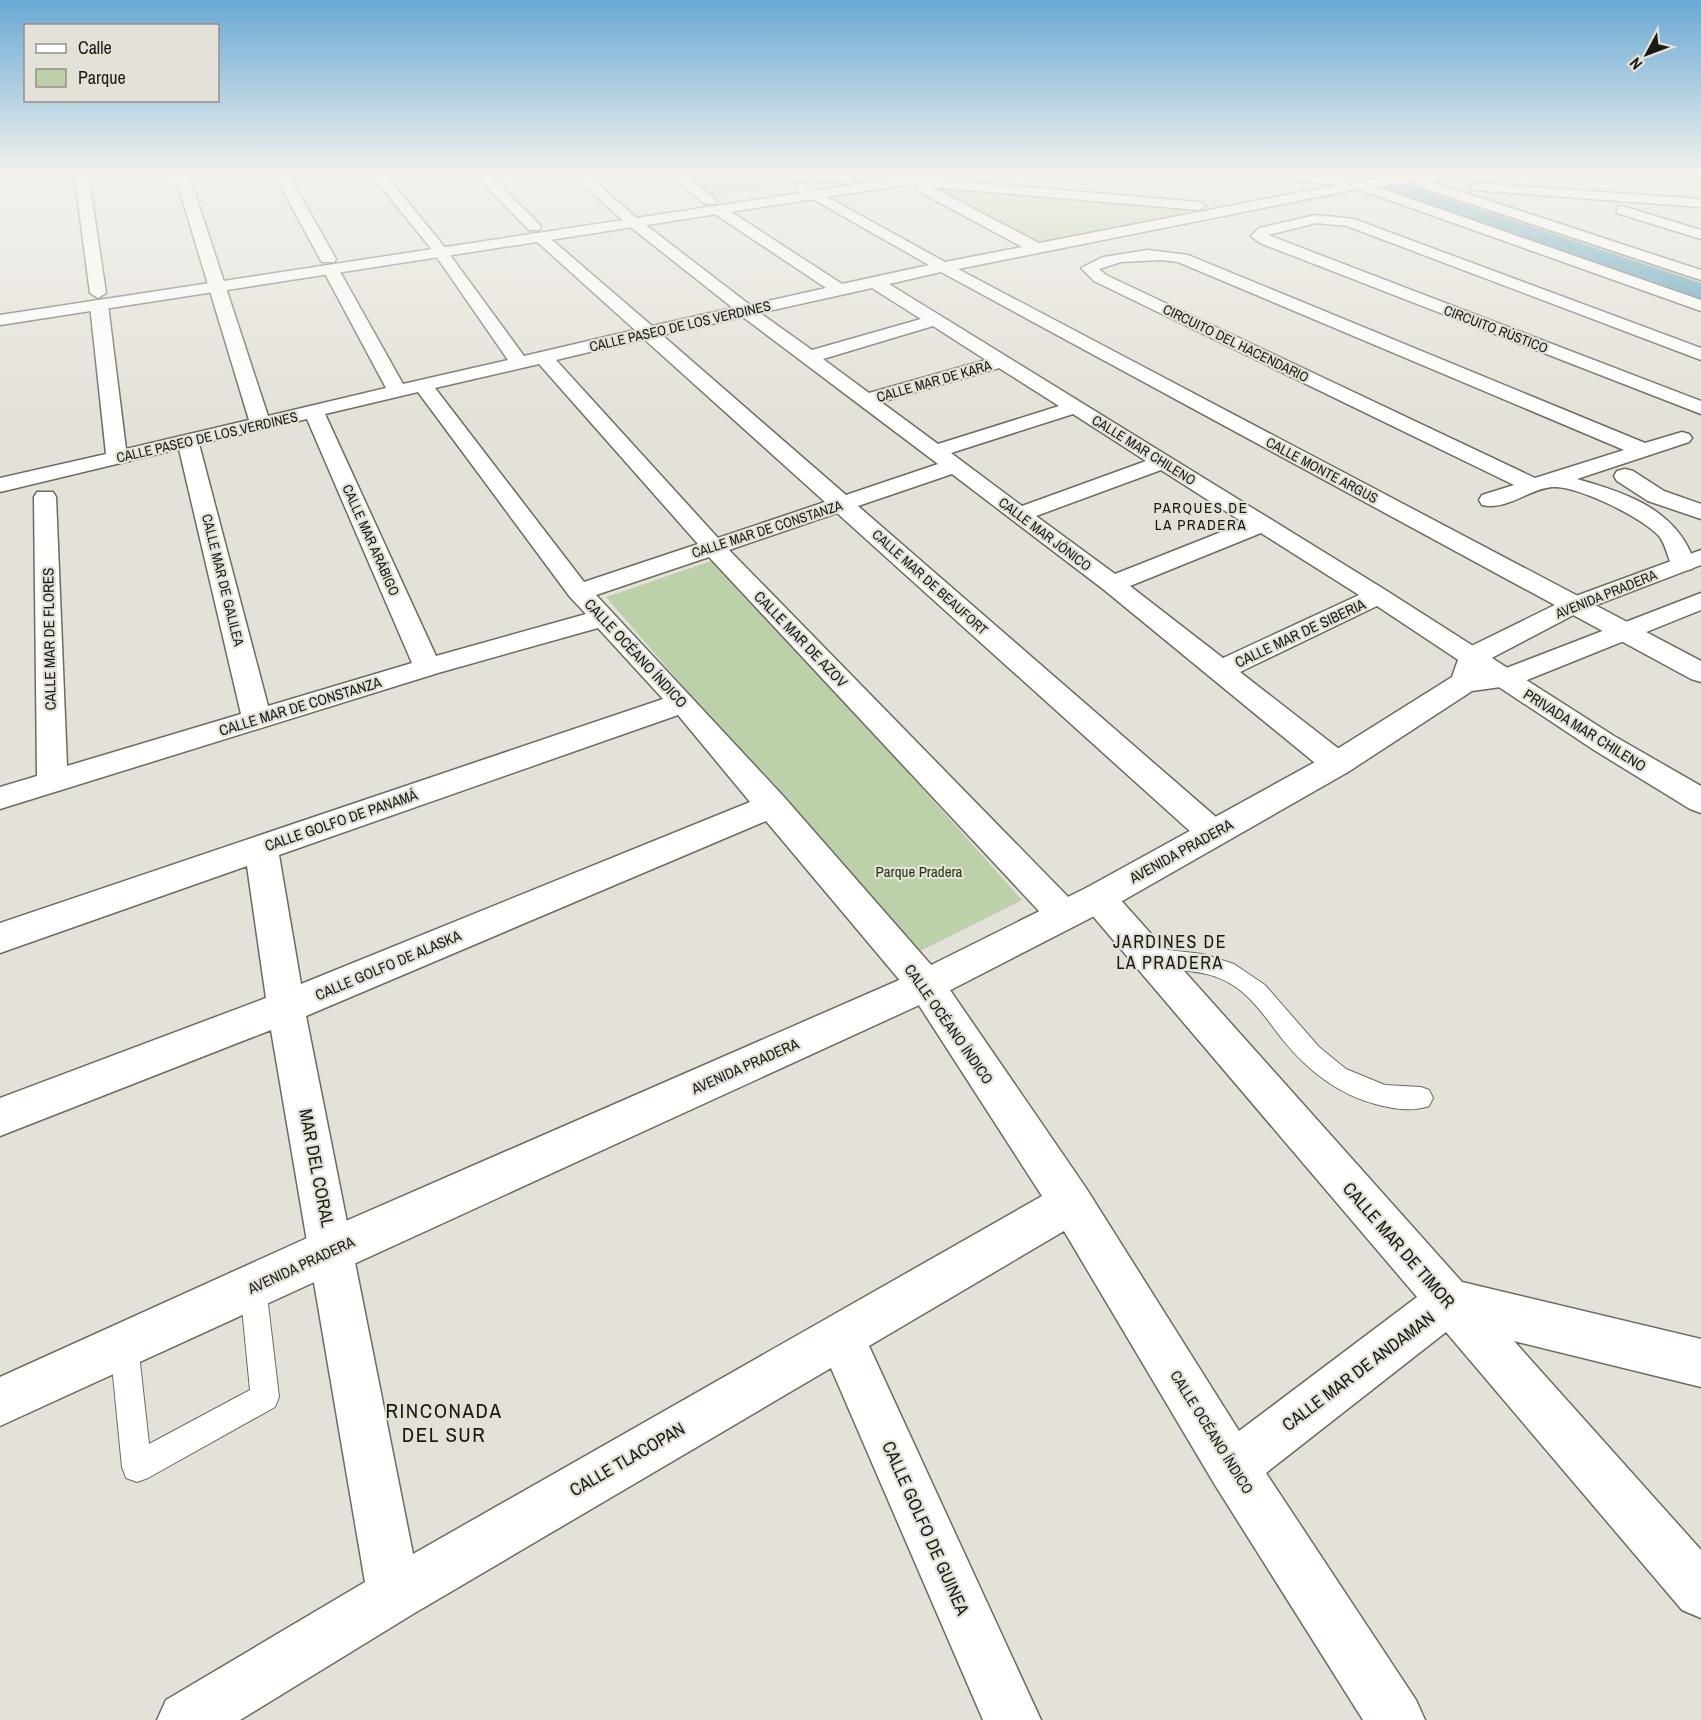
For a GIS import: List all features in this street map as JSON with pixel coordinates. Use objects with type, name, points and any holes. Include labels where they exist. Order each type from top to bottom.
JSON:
[{"type":"street","points":[[92,252],[117,458]]},
{"type":"street","points":[[208,252],[261,425]]},
{"type":"street","name":"CALLE OCÉANO ÍNDICO","points":[[324,252],[410,389],[590,605],[683,703],[926,985],[1071,1203],[1233,1467],[1396,1720]]},
{"type":"street","points":[[0,320],[99,299],[408,252]]},
{"type":"street","name":"CALLE MAR DE AZOV","points":[[441,252],[532,360],[713,547],[1081,907]]},
{"type":"street","name":"CALLE MAR DE BEAUFORT","points":[[559,252],[646,333],[1213,833]]},
{"type":"street","name":"CALLE MAR JÓNICO","points":[[673,252],[747,311],[1112,584],[1337,764]]},
{"type":"street","points":[[784,252],[841,291]]},
{"type":"street","name":"CALLE MONTE ARGUS","points":[[917,252],[1701,672]]},
{"type":"street","name":"CALLE PASEO DE LOS VERDINES","points":[[0,485],[646,333],[943,267],[1021,252]]},
{"type":"street","name":"CIRCUITO RÚSTICO","points":[[1297,252],[1701,408]]},
{"type":"street","name":"CIRCUITO RÚSTICO","points":[[1430,252],[1701,354]]},
{"type":"street","points":[[1553,252],[1701,306]]},
{"type":"street","points":[[1632,252],[1701,275]]},
{"type":"street","name":"CIRCUITO DEL HACENDARIO","points":[[1644,451],[1182,258],[1170,255],[1147,255],[1102,263],[1089,268],[1100,278],[1543,483],[1588,489],[1623,501],[1660,524],[1692,560]]},
{"type":"street","name":"CALLE MAR CHILENO","points":[[876,283],[1378,596],[1468,670]]},
{"type":"street","points":[[0,308],[99,299]]},
{"type":"street","points":[[809,357],[936,320]]},
{"type":"street","name":"CALLE MAR DE KARA","points":[[866,400],[1002,361]]},
{"type":"street","name":"CALLE MAR DE CONSTANZA","points":[[0,798],[428,667],[590,605],[713,547],[842,504],[946,458],[1076,407]]},
{"type":"street","name":"CALLE MAR ARÁBIGO","points":[[314,412],[428,667]]},
{"type":"street","points":[[1490,500],[1693,435]]},
{"type":"street","name":"CALLE MAR DE GALILEA","points":[[188,442],[257,718]]},
{"type":"street","points":[[1020,514],[1162,462]]},
{"type":"street","points":[[1610,462],[1641,487],[1698,511]]},
{"type":"street","name":"CALLE MAR DE FLORES","points":[[45,497],[52,781]]},
{"type":"street","points":[[1660,524],[1673,515],[1698,511]]},
{"type":"street","points":[[1112,584],[1262,524]]},
{"type":"street","name":"AVENIDA PRADERA","points":[[0,1402],[332,1250],[926,985],[1081,907],[1337,764],[1468,670],[1574,605],[1692,560]]},
{"type":"street","name":"CALLE MAR DE SIBERIA","points":[[1221,670],[1378,596]]},
{"type":"street","points":[[1505,679],[1701,601]]},
{"type":"street","name":"PRIVADA MAR CHILENO","points":[[1468,670],[1505,679],[1604,743],[1701,801]]},
{"type":"street","name":"CALLE GOLFO DE PANAMÁ","points":[[0,938],[683,703]]},
{"type":"street","name":"CALLE GOLFO DE ALASKA","points":[[0,1117],[286,1007],[773,805]]},
{"type":"street","name":"MAR DEL CORAL","points":[[261,847],[286,1007],[394,1595]]},
{"type":"street","name":"CALLE MAR DE TIMOR","points":[[1081,907],[1150,957],[1701,1591]]},
{"type":"street","name":"CALLE TLACOPAN","points":[[186,1720],[394,1595],[1071,1203]]},
{"type":"street","name":"CALLE MAR DE ANDAMAN","points":[[1233,1467],[1448,1302],[1701,1363]]},
{"type":"street","name":"CALLE GOLFO DE GUINEA","points":[[840,1335],[1012,1720]]},
{"type":"lane","points":[[1150,957],[1196,959],[1233,975],[1267,1000],[1298,1041],[1336,1076],[1358,1090],[1379,1097],[1401,1100],[1421,1098]]},
{"type":"lane","points":[[124,1345],[137,1467],[265,1397],[253,1287]]},
{"type":"green space","points":[[1561,252],[1626,252],[1701,277],[1701,302]]},
{"type":"green space","name":"Parque Pradera","points":[[717,559],[1022,900],[914,954],[606,597]]},
{"type":"waterway","points":[[1582,252],[1701,293]]},
{"type":"district","name":"PARQUES DE LA PRADERA","points":[[1201,516]]},
{"type":"district","name":"JARDINES DE LA PRADERA","points":[[1170,951]]},
{"type":"district","name":"RINCONADA DEL SUR","points":[[444,1422]]}]
